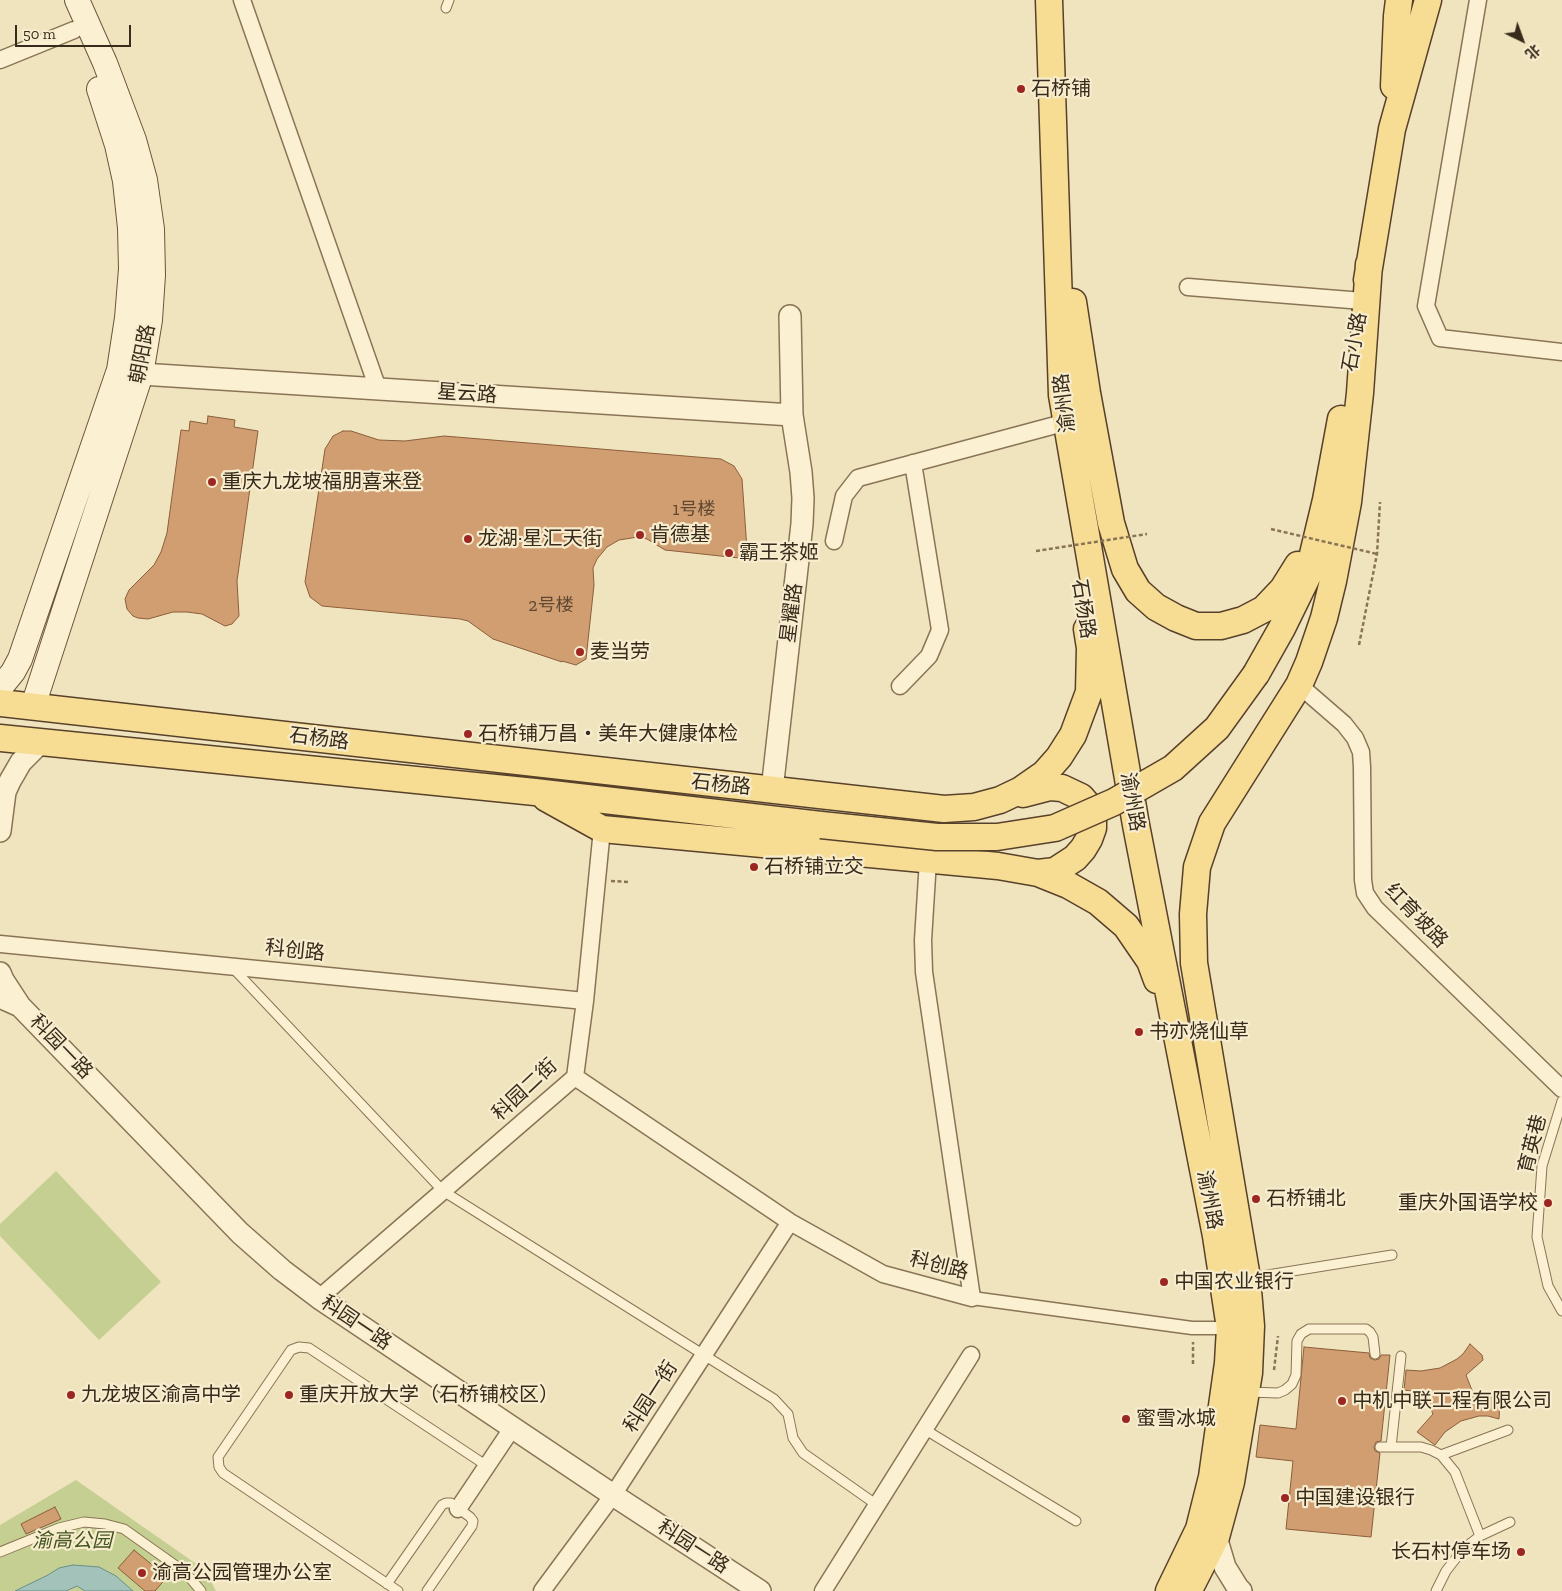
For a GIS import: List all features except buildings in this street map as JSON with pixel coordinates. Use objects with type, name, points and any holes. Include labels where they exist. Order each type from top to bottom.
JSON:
[{"type":"main road","name":"朝阳路","points":[[0,688],[20,659],[40,594],[119,370],[127,318],[131,269],[130,228],[126,191],[117,145],[105,106],[61,0]]},
{"type":"main road","name":"朝阳路","points":[[33,706],[141,374],[150,320],[153,275],[152,229],[145,180],[134,140],[120,100],[77,0]]},
{"type":"main road","name":"渝州路","points":[[1050,0],[1050,50],[1062,395],[1136,825],[1216,1236],[1230,1328],[1228,1363],[1212,1477],[1199,1529],[1169,1591]]},
{"type":"main road","points":[[1050,50],[1057,0]]},
{"type":"main road","points":[[1392,129],[1396,16],[1399,0]]},
{"type":"main road","points":[[1392,129],[1415,0]]},
{"type":"main road","name":"石小路","points":[[1256,674],[1282,628],[1308,575],[1326,500],[1370,264],[1392,129],[1428,0]]},
{"type":"main road","points":[[1054,180],[1087,393],[1111,523],[1125,569],[1138,591],[1156,607],[1196,626],[1221,626],[1243,620],[1264,609],[1283,589],[1298,566],[1326,500]]},
{"type":"main road","name":"渝州路","points":[[1189,1591],[1216,1537],[1231,1482],[1249,1372],[1251,1326],[1247,1278],[1194,963],[1193,914],[1197,867],[1212,824],[1298,685],[1309,662],[1324,618],[1348,502],[1360,393],[1370,264]]},
{"type":"main road","name":"石杨路","points":[[0,703],[944,810],[1000,800],[1021,790],[1044,774],[1059,757],[1073,735],[1089,692],[1090,648],[1065,497],[1062,395]]},
{"type":"main road","points":[[40,594],[41,605],[49,611],[58,611],[66,604]]},
{"type":"main road","name":"石杨路","points":[[0,738],[535,792],[821,826],[937,837],[997,837],[1054,828],[1114,802],[1173,768],[1218,728],[1256,674]]},
{"type":"main road","points":[[1000,800],[1043,788],[1062,788],[1081,798],[1088,806],[1093,828],[1083,849],[1066,865],[1055,871],[1038,873]]},
{"type":"main road","points":[[535,792],[602,829],[998,866],[1038,873],[1068,885],[1098,902],[1126,926],[1150,961],[1174,1022]]},
{"type":"street","points":[[242,0],[378,389]]},
{"type":"street","points":[[1478,0],[1426,306],[1440,338],[1562,352]]},
{"type":"street","points":[[0,60],[74,30]]},
{"type":"street","points":[[1188,286],[1363,301]]},
{"type":"street","name":"星耀路","points":[[772,790],[802,524],[803,498],[792,415],[790,316]]},
{"type":"street","name":"星云路","points":[[141,374],[792,415]]},
{"type":"street","points":[[834,540],[844,496],[858,478],[1063,423]]},
{"type":"street","points":[[900,686],[929,656],[940,630],[914,463]]},
{"type":"street","name":"红育坡路","points":[[1298,685],[1344,724],[1355,738],[1361,752],[1363,880],[1365,893],[1375,908],[1562,1089]]},
{"type":"street","points":[[0,831],[5,792],[10,781],[21,762],[41,742]]},
{"type":"street","name":"科园二街","points":[[319,1298],[575,1078],[585,1001],[602,829]]},
{"type":"street","name":"科创路","points":[[575,1078],[790,1222],[882,1274],[972,1298],[924,972],[923,940],[928,860]]},
{"type":"street","name":"科创路","points":[[0,944],[585,1001]]},
{"type":"street","points":[[0,973],[2,980],[20,1006]]},
{"type":"street","name":"科园一路","points":[[0,997],[20,1006],[240,1233],[282,1270],[319,1298],[760,1591]]},
{"type":"street","name":"科园一街","points":[[542,1591],[613,1495],[790,1222]]},
{"type":"street","points":[[972,1298],[1192,1328],[1230,1328]]},
{"type":"street","points":[[823,1591],[971,1355]]},
{"type":"street","points":[[458,1509],[513,1427]]},
{"type":"street","points":[[1216,1537],[1225,1567],[1236,1590]]},
{"type":"lane","points":[[232,967],[443,1191],[774,1399],[788,1414],[793,1438],[803,1453],[877,1505]]},
{"type":"lane","name":"育英巷","points":[[1562,1101],[1542,1166],[1536,1237],[1548,1286],[1562,1311]]},
{"type":"lane","points":[[1247,1278],[1392,1254]]},
{"type":"lane","points":[[1246,1392],[1278,1393],[1292,1384],[1296,1375],[1297,1341],[1301,1334],[1309,1329],[1366,1329],[1373,1337],[1374,1354]]},
{"type":"lane","points":[[398,1591],[223,1473],[219,1467],[218,1457],[291,1350],[299,1346],[309,1348],[487,1466]]},
{"type":"lane","points":[[1391,1447],[1401,1356]]},
{"type":"lane","points":[[924,1429],[1076,1521]]},
{"type":"lane","points":[[1441,1454],[1508,1430]]},
{"type":"lane","points":[[1380,1447],[1421,1447],[1441,1454],[1455,1472],[1480,1536]]},
{"type":"lane","points":[[387,1584],[442,1505],[446,1503],[451,1504],[470,1517],[473,1521],[472,1526],[427,1591]]},
{"type":"lane","points":[[0,1552],[59,1528],[84,1522],[105,1524],[124,1529],[186,1573],[201,1591]]},
{"type":"lane","points":[[1436,1591],[1446,1571],[1463,1549],[1480,1536],[1510,1522]]},
{"type":"path","points":[[1359,644],[1377,554],[1380,502]]},
{"type":"path","points":[[1271,529],[1377,554]]},
{"type":"path","points":[[1036,550],[1147,534]]},
{"type":"path","points":[[1274,1370],[1278,1336]]},
{"type":"path","points":[[1193,1364],[1194,1350]]},
{"type":"green space","points":[[56,1171],[161,1282],[99,1340],[0,1236],[0,1224]]},
{"type":"green space","name":"渝高公园","points":[[76,1480],[205,1570],[216,1591],[0,1591],[0,1525]]},
{"type":"water","points":[[73,1565],[99,1567],[116,1576],[133,1591],[85,1591],[77,1586],[66,1591],[15,1591],[59,1568]]},
{"type":"place","name":"石桥铺","points":[[1021,89]]},
{"type":"place","name":"重庆九龙坡福朋喜来登","points":[[212,482]]},
{"type":"place","name":"肯德基","points":[[640,535]]},
{"type":"place","name":"龙湖·星汇天街","points":[[468,539]]},
{"type":"place","name":"霸王茶姬","points":[[729,553]]},
{"type":"place","name":"麦当劳","points":[[580,652]]},
{"type":"place","name":"石桥铺万昌‧美年大健康体检","points":[[468,734]]},
{"type":"place","name":"石桥铺立交","points":[[754,867]]},
{"type":"place","name":"书亦烧仙草","points":[[1139,1032]]},
{"type":"place","name":"石桥铺北","points":[[1256,1199]]},
{"type":"place","name":"重庆外国语学校","points":[[1548,1203]]},
{"type":"place","name":"中国农业银行","points":[[1164,1282]]},
{"type":"place","name":"九龙坡区渝高中学","points":[[71,1395]]},
{"type":"place","name":"重庆开放大学（石桥铺校区）","points":[[289,1395]]},
{"type":"place","name":"中机中联工程有限公司","points":[[1342,1401]]},
{"type":"place","name":"蜜雪冰城","points":[[1126,1419]]},
{"type":"place","name":"中国建设银行","points":[[1285,1498]]},
{"type":"place","name":"长石村停车场","points":[[1521,1552]]},
{"type":"place","name":"渝高公园管理办公室","points":[[142,1573]]}]
